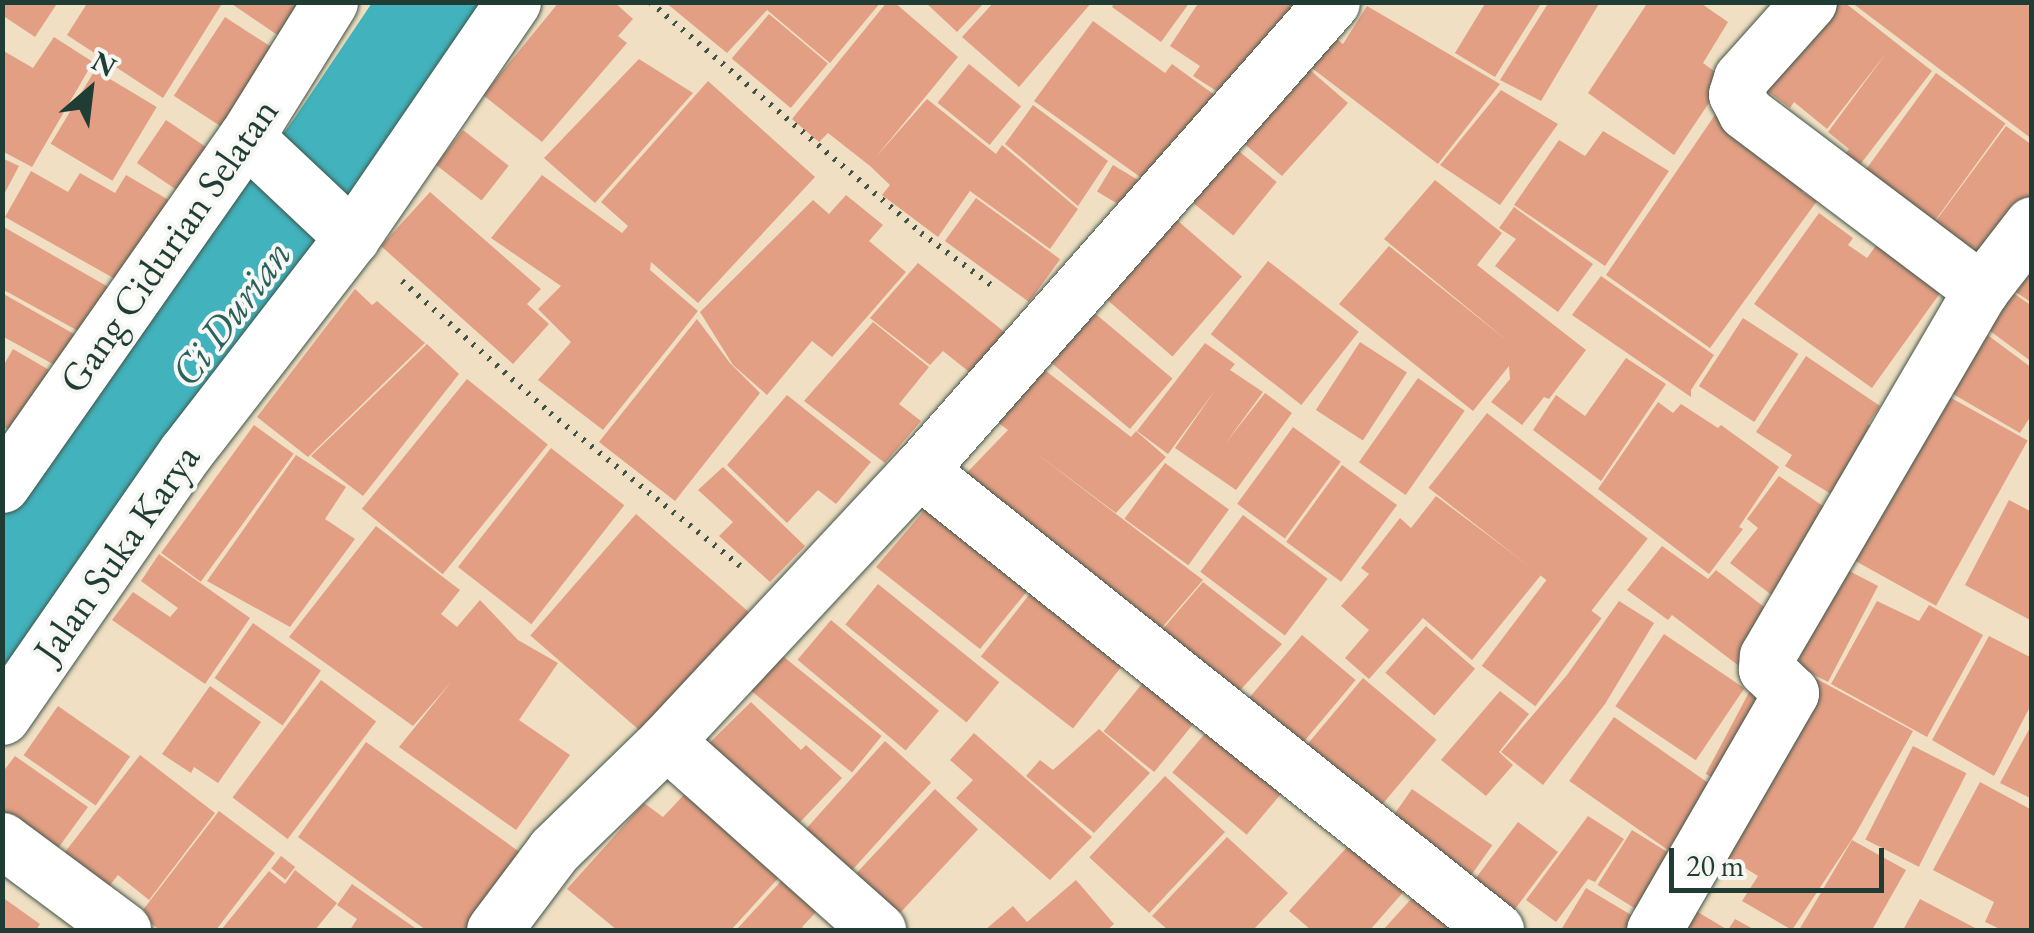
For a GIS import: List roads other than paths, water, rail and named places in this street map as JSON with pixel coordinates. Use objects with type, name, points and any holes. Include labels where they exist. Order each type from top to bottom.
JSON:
[{"type":"street","name":"Gang Cidurian Selatan","points":[[2,485],[260,150],[330,2]]},
{"type":"street","name":"Jalan Suka Karya","points":[[2,716],[343,230],[513,2]]},
{"type":"street","points":[[494,930],[554,850],[666,741],[919,470],[1332,2]]},
{"type":"street","points":[[1809,2],[1742,78],[1736,94],[1745,112],[1981,290]]},
{"type":"street","points":[[260,150],[343,230]]},
{"type":"street","points":[[1654,930],[1790,693],[1766,669],[1767,656],[1981,290],[2032,224]]},
{"type":"street","points":[[919,470],[1496,930]]},
{"type":"street","points":[[666,741],[878,930]]},
{"type":"street","points":[[2,840],[123,930]]},
{"type":"waterway","name":"Ci Durian","points":[[2,618],[344,161],[451,2]]}]
